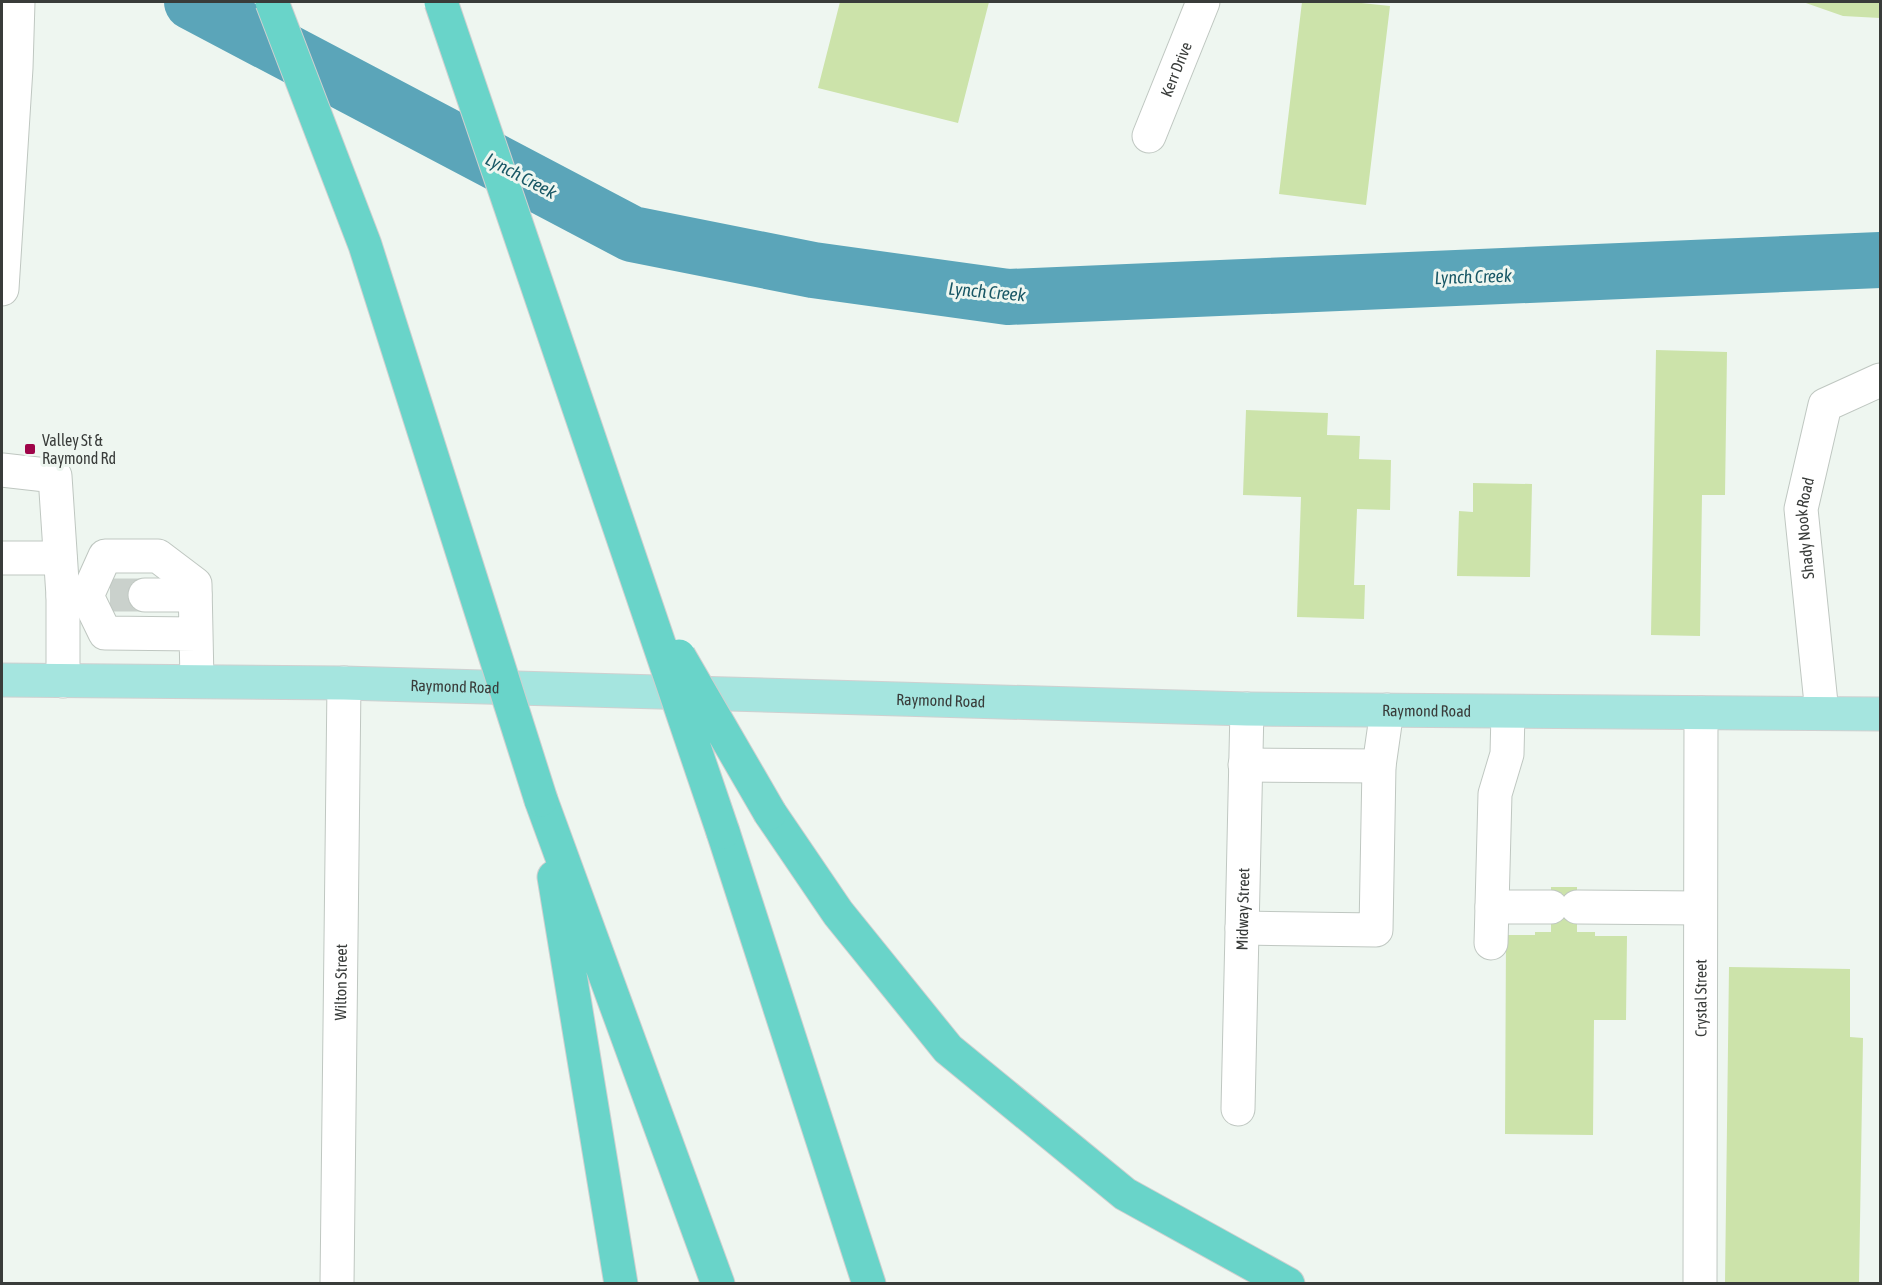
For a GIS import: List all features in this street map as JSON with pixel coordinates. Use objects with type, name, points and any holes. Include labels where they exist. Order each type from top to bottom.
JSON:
[{"type":"highway","points":[[272,2],[365,245],[541,800],[718,1284]]},
{"type":"highway","points":[[441,2],[723,832],[869,1284]]},
{"type":"highway","points":[[643,596],[770,813],[837,913],[948,1049],[1125,1194],[1288,1284]]},
{"type":"highway","points":[[541,800],[621,1284]]},
{"type":"highway","points":[[606,1284],[611,1223]]},
{"type":"main road","name":"Raymond Road","points":[[2,680],[344,683],[1247,710],[1881,714]]},
{"type":"street","points":[[2,289],[18,2]]},
{"type":"street","name":"Kerr Drive","points":[[1149,136],[1203,2]]},
{"type":"street","name":"Shady Nook Road","points":[[1822,713],[1801,509],[1825,405],[1881,380]]},
{"type":"street","points":[[2,470],[55,476],[60,558],[86,596],[105,633],[196,634]]},
{"type":"street","points":[[63,681],[86,596],[105,556],[158,556],[195,584],[196,681]]},
{"type":"street","points":[[2,558],[60,558]]},
{"type":"street","points":[[145,596],[195,596]]},
{"type":"street","name":"Wilton Street","points":[[337,1284],[344,683]]},
{"type":"street","name":"Midway Street","points":[[1238,1109],[1247,710]]},
{"type":"street","points":[[1242,928],[1376,930],[1379,766],[1387,711]]},
{"type":"street","points":[[1491,943],[1495,794],[1507,754],[1508,712]]},
{"type":"street","name":"Crystal Street","points":[[1700,1284],[1701,712]]},
{"type":"street","points":[[1245,765],[1379,766]]},
{"type":"street","points":[[1492,907],[1700,908]]},
{"type":"building","points":[[840,2],[989,2],[958,123],[818,88]]},
{"type":"building","points":[[1302,2],[1352,2],[1390,6],[1366,205],[1279,194]]},
{"type":"building","points":[[1803,2],[1880,2],[1880,18],[1843,16]]},
{"type":"building","points":[[1656,350],[1727,352],[1725,495],[1702,495],[1700,636],[1651,635]]},
{"type":"building","points":[[1246,410],[1328,413],[1327,435],[1360,436],[1359,459],[1391,460],[1390,510],[1357,509],[1354,585],[1365,585],[1364,619],[1297,617],[1301,497],[1243,495]]},
{"type":"building","points":[[1473,483],[1532,484],[1530,577],[1457,576],[1459,511],[1473,512]]},
{"type":"building","points":[[1551,887],[1577,887],[1577,932],[1595,932],[1595,936],[1627,936],[1626,1020],[1594,1020],[1593,1135],[1505,1134],[1506,935],[1535,935],[1535,932],[1551,932]]},
{"type":"building","points":[[1729,967],[1850,969],[1850,1037],[1863,1038],[1859,1284],[1725,1284]]},
{"type":"waterway","name":"Lynch Creek","points":[[192,2],[632,234],[813,270],[1008,297],[1880,260]]},
{"type":"tunnel","points":[[110,595],[145,595]]},
{"type":"place","name":"Valley St & Raymond Rd","points":[[30,449]]}]
